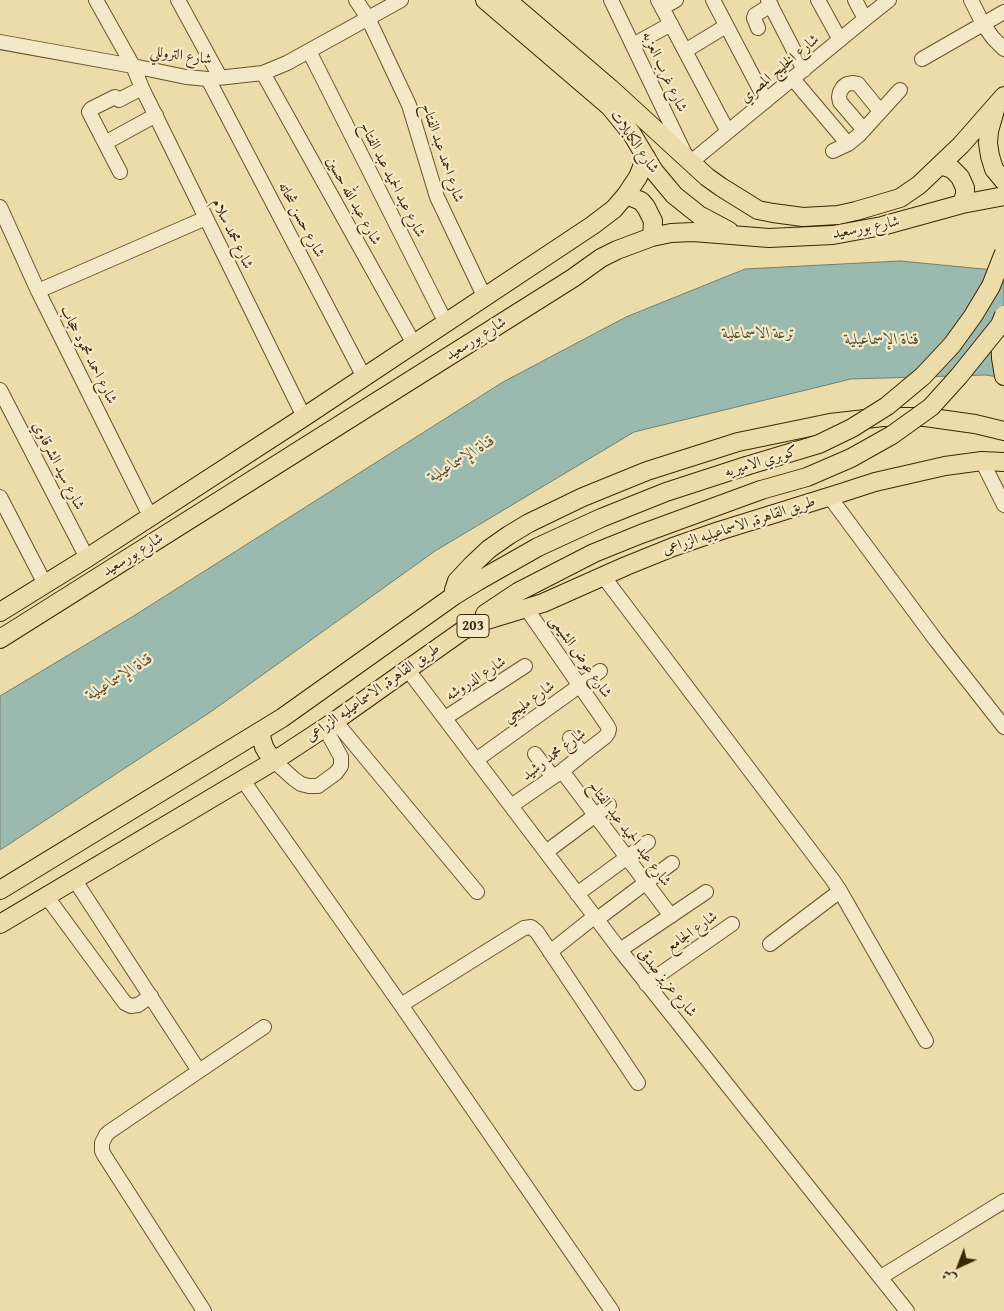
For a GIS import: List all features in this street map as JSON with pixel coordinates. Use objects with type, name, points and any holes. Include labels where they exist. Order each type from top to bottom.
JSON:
[{"type":"main road","name":"شارع الكابلات","points":[[485,0],[610,107],[632,134],[664,183],[686,206],[713,224],[742,236]]},
{"type":"main road","name":"شارع الكابلات","points":[[507,0],[610,88],[689,161],[721,187],[758,210],[802,217],[838,215],[900,198],[919,184],[961,145],[1001,99]]},
{"type":"main road","points":[[1001,99],[989,131],[988,143],[994,169],[1004,181]]},
{"type":"main road","name":"شارع بورسعيد","points":[[0,612],[87,558],[304,417],[593,225],[614,209],[626,195],[638,177],[646,158]]},
{"type":"main road","points":[[940,165],[952,169],[960,177],[965,194],[962,204]]},
{"type":"main road","points":[[626,195],[641,201],[646,207],[653,221],[652,237]]},
{"type":"main road","name":"شارع بورسعيد","points":[[0,639],[565,283],[601,258],[634,243],[671,233],[693,232],[769,238],[826,235],[857,231],[907,220],[962,204],[1004,196]]},
{"type":"main road","name":"كوبري الاميريه","points":[[455,595],[538,547],[601,518],[666,492],[819,444],[852,428],[886,406],[923,376],[952,345],[974,316],[991,286],[1004,253]]},
{"type":"main road","points":[[1002,320],[1001,358],[1004,376]]},
{"type":"main road","name":"كوبري الاميريه","points":[[462,631],[518,592],[594,553],[761,490],[807,477],[851,458],[892,435],[931,407],[959,376],[1002,320]]},
{"type":"main road","name":"203","points":[[0,890],[282,718],[455,595],[455,586],[461,576],[489,549],[529,523],[583,497],[664,465],[738,442],[830,423],[883,417],[917,417],[975,424],[1004,432]]},
{"type":"main road","name":"طريق القاهرة, الاسماعيليه الزراعى","points":[[0,924],[274,761],[330,725],[462,631],[484,621],[543,603],[603,576],[719,531],[829,496],[910,473],[946,466],[982,461],[1004,462]]},
{"type":"main road","points":[[261,731],[262,742],[266,752],[274,761]]},
{"type":"main road","points":[[225,752],[238,767],[242,779]]},
{"type":"street","name":"شارع محمد سلام","points":[[96,0],[133,66],[142,88],[304,417]]},
{"type":"street","name":"شارع حسن شحاته","points":[[178,0],[214,78],[364,377]]},
{"type":"street","name":"شارع احمد عبد الفتاح","points":[[356,0],[368,18],[409,106],[437,196],[485,298]]},
{"type":"street","name":"شارع التروللي","points":[[0,42],[186,77],[214,78],[263,73],[287,63],[401,0]]},
{"type":"street","name":"شارع غرب العزبه","points":[[611,0],[689,161]]},
{"type":"street","points":[[676,0],[660,4],[728,132]]},
{"type":"street","points":[[713,0],[766,101]]},
{"type":"street","points":[[818,0],[840,40]]},
{"type":"street","points":[[855,0],[865,19]]},
{"type":"street","name":"شارع الخليج المصري","points":[[689,161],[793,80],[889,0]]},
{"type":"street","points":[[972,0],[983,24],[1004,49]]},
{"type":"street","points":[[1000,0],[1004,7]]},
{"type":"street","points":[[758,28],[754,18],[755,15],[770,3],[804,70]]},
{"type":"street","points":[[922,59],[1004,12]]},
{"type":"street","points":[[633,45],[671,24]]},
{"type":"street","points":[[685,51],[726,26]]},
{"type":"street","name":"شارع عبد الحميد عبد الفتاح","points":[[308,51],[446,323]]},
{"type":"street","name":"شارع عبد الله حسين","points":[[263,73],[414,344]]},
{"type":"street","points":[[793,80],[848,144]]},
{"type":"street","points":[[864,130],[840,102],[839,97],[843,87],[847,84],[858,84],[880,111]]},
{"type":"street","points":[[120,172],[89,112],[91,109],[115,97],[119,100],[142,88]]},
{"type":"street","points":[[833,151],[848,144],[864,130],[900,90]]},
{"type":"street","points":[[105,143],[156,115]]},
{"type":"street","name":"شارع احمد محمود حجاب","points":[[0,208],[38,291],[150,516]]},
{"type":"street","points":[[38,291],[206,218]]},
{"type":"street","name":"شارع سيد الشرقاوي","points":[[2,399],[87,558]]},
{"type":"street","points":[[982,461],[1004,505]]},
{"type":"street","points":[[829,496],[1004,728]]},
{"type":"street","points":[[2,506],[46,584]]},
{"type":"street","points":[[603,576],[840,891],[926,1041]]},
{"type":"street","name":"شارع عوض الشيمى","points":[[526,608],[607,724]]},
{"type":"street","name":"شارع الدروشه","points":[[446,718],[525,666]]},
{"type":"street","name":"شارع عزيز صدقى","points":[[408,670],[646,984],[907,1311]]},
{"type":"street","name":"شارع مليجي","points":[[476,760],[600,671]]},
{"type":"street","name":"شارع محمد رشيد","points":[[511,806],[557,774],[608,734],[607,724]]},
{"type":"street","points":[[274,761],[301,784],[318,786],[336,773],[341,766],[342,758],[330,725]]},
{"type":"street","points":[[330,725],[476,892]]},
{"type":"street","points":[[570,738],[583,754]]},
{"type":"street","name":"شارع عبد الحميد عبد الفتاح","points":[[535,754],[557,774],[595,815],[671,916]]},
{"type":"street","points":[[242,779],[612,1311]]},
{"type":"street","points":[[546,852],[609,805]]},
{"type":"street","points":[[577,894],[648,842]]},
{"type":"street","points":[[550,952],[672,863]]},
{"type":"street","points":[[74,879],[200,1071]]},
{"type":"street","points":[[770,944],[840,891]]},
{"type":"street","points":[[620,950],[706,892]]},
{"type":"street","points":[[47,897],[125,1003],[131,1006],[138,1005],[151,996]]},
{"type":"street","name":"شارع الجامع","points":[[646,984],[732,924]]},
{"type":"street","points":[[401,1005],[524,928],[531,927],[535,929],[638,1083]]},
{"type":"street","points":[[204,1311],[104,1155],[103,1139],[109,1132],[264,1027]]},
{"type":"street","points":[[881,1277],[1004,1201]]},
{"type":"water","name":"ترعة الاسماعلية","points":[[900,261],[1004,271],[1004,378],[986,375],[851,379],[634,432],[435,551],[212,711],[0,850],[0,696],[132,617],[503,382],[626,317],[745,269]]},
{"type":"water label","name":"قناة الإسماعيلية","points":[[882,340]]},
{"type":"water label","name":"قناة الإسماعيلية","points":[[462,459]]},
{"type":"water label","name":"قناة الإسماعيلية","points":[[120,677]]}]
